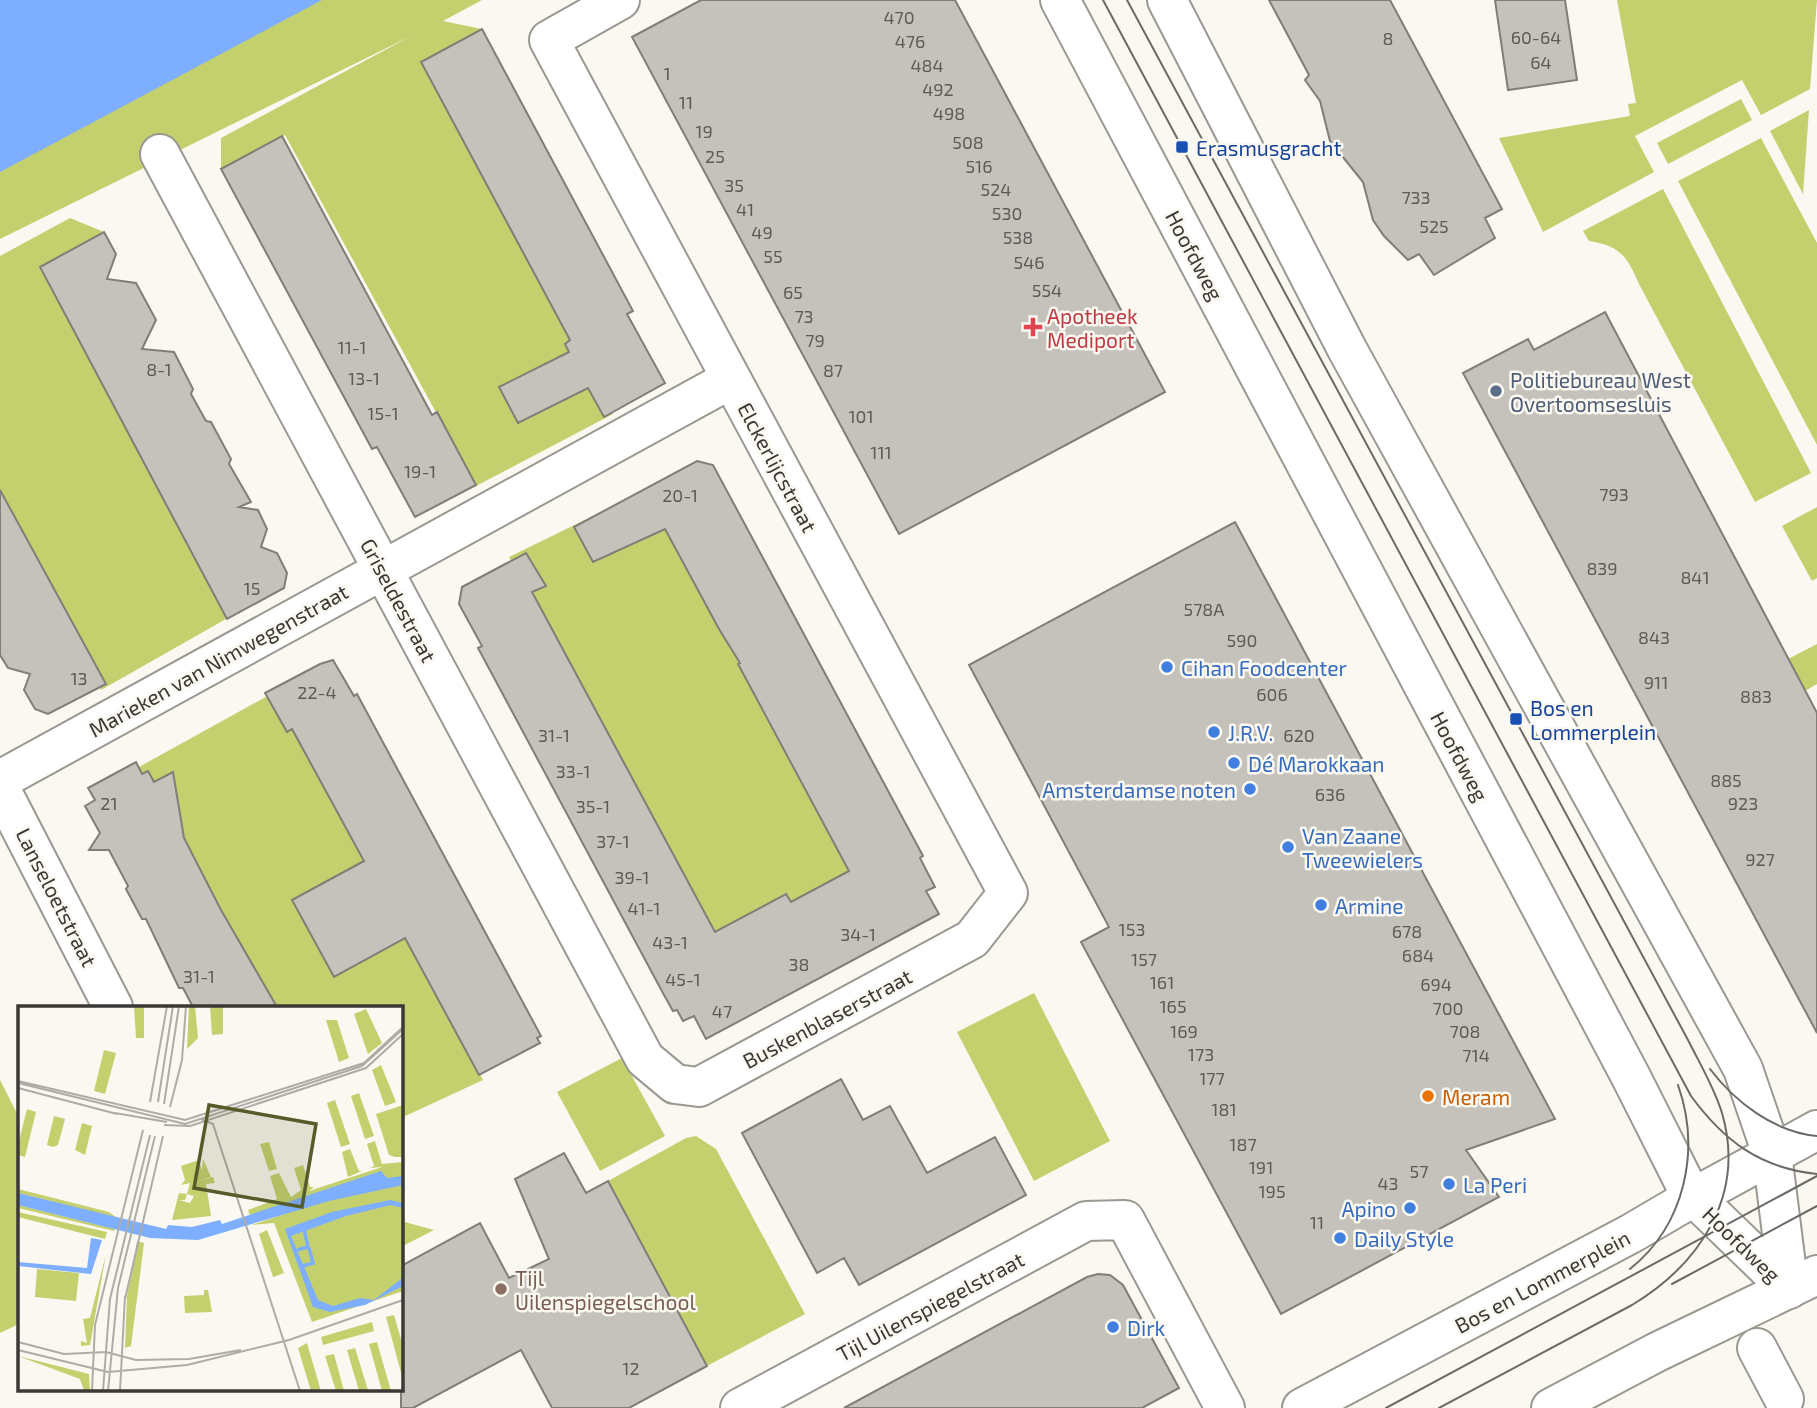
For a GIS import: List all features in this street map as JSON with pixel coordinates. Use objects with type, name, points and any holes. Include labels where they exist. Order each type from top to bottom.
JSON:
[{"type":"street","name":"Elckerlijcstraat","points":[[620,0],[550,40],[1008,893]]},
{"type":"street","name":"Hoofdweg","points":[[1060,0],[1684,1182],[1694,1197],[1803,1282]]},
{"type":"street","name":"Hoofdweg","points":[[1167,0],[1353,360],[1744,1069],[1772,1154],[1803,1282]]},
{"type":"street","name":"Griseldestraat","points":[[160,154],[639,1047]]},
{"type":"street","name":"Marieken van Nimwegenstraat","points":[[0,780],[731,379]]},
{"type":"street","name":"Lanseloetstraat","points":[[0,788],[112,1006]]},
{"type":"street","name":"Buskenblaserstraat","points":[[639,1047],[645,1059],[674,1084],[699,1087],[972,939],[1008,893]]},
{"type":"street","name":"Bos en Lommerplein","points":[[1302,1408],[1632,1233],[1817,1130]]},
{"type":"street","name":"Tijl Uilenspiegelstraat","points":[[740,1408],[1086,1222],[1125,1220],[1225,1408]]},
{"type":"street","points":[[1551,1408],[1657,1352],[1803,1282]]},
{"type":"street","points":[[1757,1348],[1784,1399]]},
{"type":"green space","points":[[245,0],[482,0],[443,21],[482,29],[426,60],[613,414],[476,486],[285,135],[221,169],[221,138],[411,36],[0,239],[0,125]]},
{"type":"green space","points":[[1617,0],[1817,0],[1810,89],[1761,115],[1742,80],[1635,136],[1654,172],[1543,232],[1499,138],[1630,116],[1628,104],[1636,103]]},
{"type":"green space","points":[[1741,99],[1752,120],[1668,164],[1657,143]]},
{"type":"green space","points":[[1809,110],[1803,194],[1770,131]]},
{"type":"green space","points":[[1761,138],[1817,243],[1817,445],[1678,181]]},
{"type":"green space","points":[[1663,189],[1811,473],[1755,502],[1626,259],[1615,249],[1589,241],[1583,231]]},
{"type":"green space","points":[[70,218],[104,232],[47,263],[233,615],[101,690],[0,498],[0,256]]},
{"type":"green space","points":[[646,490],[870,907],[729,974],[509,557]]},
{"type":"green space","points":[[1817,507],[1817,578],[1812,581],[1782,526]]},
{"type":"green space","points":[[1817,644],[1817,684],[1805,691],[1788,659]]},
{"type":"green space","points":[[280,689],[483,1080],[402,1118],[402,1006],[268,1006],[139,767]]},
{"type":"green space","points":[[1034,993],[1110,1141],[1034,1181],[957,1032]]},
{"type":"green space","points":[[622,1058],[665,1136],[600,1171],[557,1092]]},
{"type":"green space","points":[[0,1080],[18,1115],[18,1324],[0,1333]]},
{"type":"green space","points":[[696,1136],[716,1149],[805,1314],[707,1366],[608,1181],[686,1138]]},
{"type":"green space","points":[[402,1221],[434,1230],[402,1246]]},
{"type":"water","points":[[0,0],[322,0],[0,172]]},
{"type":"building","points":[[701,0],[955,0],[1165,392],[899,534],[632,37]]},
{"type":"building","points":[[1269,0],[1390,0],[1502,209],[1485,218],[1495,238],[1434,275],[1419,254],[1408,260],[1384,236],[1373,220],[1363,182],[1330,141],[1320,101],[1305,80],[1309,75]]},
{"type":"building","points":[[1495,0],[1565,0],[1577,80],[1508,90]]},
{"type":"building","points":[[482,29],[633,311],[627,314],[665,383],[604,417],[588,388],[518,423],[499,387],[569,352],[565,344],[570,340],[421,62]]},
{"type":"building","points":[[282,136],[432,415],[437,412],[476,485],[415,517],[377,447],[372,449],[221,169]]},
{"type":"building","points":[[104,232],[116,254],[107,279],[136,283],[156,320],[142,349],[174,352],[193,389],[191,394],[206,421],[211,422],[231,459],[229,464],[251,502],[239,507],[258,510],[267,529],[261,547],[277,553],[287,573],[284,588],[227,619],[40,267]]},
{"type":"building","points":[[1605,312],[1817,713],[1817,1033],[1463,373],[1528,339],[1534,350]]},
{"type":"building","points":[[697,461],[713,465],[915,841],[923,856],[920,858],[935,887],[926,891],[939,914],[706,1039],[694,1016],[683,1021],[677,1010],[673,1011],[478,648],[482,646],[459,604],[462,587],[526,553],[546,586],[532,592],[715,932],[786,894],[791,902],[849,871],[738,664],[740,663],[665,529],[593,562],[574,527]]},
{"type":"building","points":[[0,490],[106,684],[48,714],[35,709],[24,690],[30,674],[8,668],[0,655]]},
{"type":"building","points":[[1235,522],[1555,1119],[1466,1150],[1499,1197],[1281,1314],[1081,942],[1109,927],[969,665]]},
{"type":"building","points":[[333,660],[354,696],[357,694],[541,1036],[537,1038],[540,1043],[479,1075],[405,938],[334,977],[292,900],[364,861],[292,729],[287,732],[265,693]]},
{"type":"building","points":[[136,762],[142,774],[148,771],[154,782],[173,772],[184,838],[221,910],[276,1006],[192,1006],[183,988],[179,988],[146,919],[142,919],[109,850],[89,850],[100,833],[85,806],[95,800],[88,788]]},
{"type":"building","points":[[841,1079],[863,1120],[890,1106],[927,1173],[995,1137],[1026,1195],[859,1285],[844,1258],[817,1273],[742,1133]]},
{"type":"building","name":"Tijl Uilenspiegelschool","points":[[564,1153],[586,1193],[608,1181],[707,1366],[629,1408],[552,1408],[521,1350],[413,1408],[401,1408],[402,1265],[480,1223],[509,1278],[549,1259],[515,1179]]},
{"type":"building","points":[[1110,1275],[1123,1285],[1179,1388],[1142,1408],[844,1408],[1087,1277]]},
{"type":"tram line","points":[[1103,0],[1691,1096],[1717,1126],[1745,1150],[1778,1166],[1817,1174]]},
{"type":"tram line","points":[[1127,0],[1688,1040],[1722,1113],[1728,1143],[1728,1172],[1722,1199],[1697,1248],[1678,1269],[1632,1305],[1439,1408]]},
{"type":"tram line","points":[[1710,1069],[1731,1093],[1771,1122],[1817,1136]]},
{"type":"tram line","points":[[1630,1269],[1649,1251],[1664,1231],[1683,1185],[1688,1135],[1678,1085]]},
{"type":"tram line","points":[[1386,1408],[1817,1176]]},
{"type":"tram line","points":[[1672,1284],[1817,1206]]},
{"type":"place","name":"Erasmusgracht","points":[[1182,147]]},
{"type":"place","name":"Apotheek Mediport","points":[[1033,327]]},
{"type":"place","name":"Politiebureau West Overtoomsesluis","points":[[1496,391]]},
{"type":"place","name":"Cihan Foodcenter","points":[[1167,667]]},
{"type":"place","name":"Bos en Lommerplein","points":[[1516,719]]},
{"type":"place","name":"J.R.V.","points":[[1214,732]]},
{"type":"place","name":"Dé Marokkaan","points":[[1234,763]]},
{"type":"place","name":"Amsterdamse noten","points":[[1250,789]]},
{"type":"place","name":"Van Zaane Tweewielers","points":[[1288,847]]},
{"type":"place","name":"Armine","points":[[1321,905]]},
{"type":"place","name":"Meram","points":[[1428,1096]]},
{"type":"place","name":"La Peri","points":[[1449,1184]]},
{"type":"place","name":"Apino","points":[[1410,1208]]},
{"type":"place","name":"Daily Style","points":[[1340,1238]]},
{"type":"place","name":"Tijl Uilenspiegelschool","points":[[501,1289]]},
{"type":"place","name":"Dirk","points":[[1113,1327]]}]
